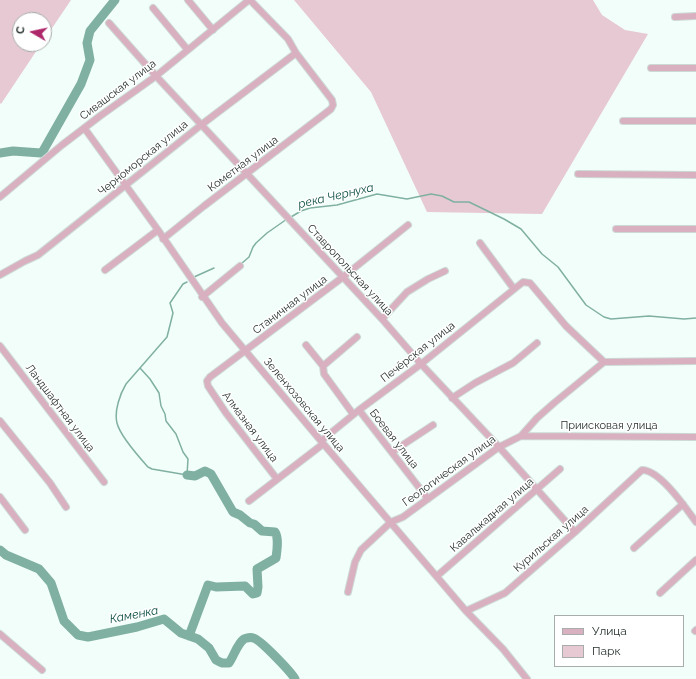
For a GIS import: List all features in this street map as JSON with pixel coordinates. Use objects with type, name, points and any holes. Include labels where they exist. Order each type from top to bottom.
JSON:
[{"type":"street","points":[[188,0],[213,30]]},
{"type":"street","points":[[249,0],[288,39],[296,53]]},
{"type":"street","name":"Сивашская улица","points":[[0,197],[14,184],[100,116],[156,76],[249,0]]},
{"type":"street","points":[[153,8],[188,49]]},
{"type":"street","points":[[675,17],[696,16]]},
{"type":"street","name":"Ставропольская улица","points":[[109,23],[156,76],[382,319],[421,364],[499,447],[575,532]]},
{"type":"street","name":"Кометная улица","points":[[164,239],[204,206],[331,109],[333,105],[332,100],[296,53]]},
{"type":"street","name":"Черноморская улица","points":[[0,275],[38,255],[201,124],[296,53]]},
{"type":"street","points":[[651,68],[696,68]]},
{"type":"street","points":[[623,121],[696,121]]},
{"type":"street","name":"Зеленхозовская улица","points":[[84,129],[126,185],[158,230],[202,297],[222,323],[322,443],[466,611],[503,649],[527,679]]},
{"type":"street","points":[[578,174],[696,175]]},
{"type":"street","name":"Станичная улица","points":[[208,386],[207,381],[210,378],[343,277],[408,225]]},
{"type":"street","points":[[616,229],[696,229]]},
{"type":"street","points":[[105,270],[158,230]]},
{"type":"street","points":[[480,243],[514,289]]},
{"type":"street","points":[[202,297],[240,266]]},
{"type":"street","points":[[382,319],[408,292],[428,279],[446,271]]},
{"type":"street","name":"Печёрская улица","points":[[249,501],[322,443],[353,414],[421,364],[523,282],[530,283],[566,326],[604,362]]},
{"type":"street","points":[[323,366],[356,336]]},
{"type":"street","points":[[452,398],[475,383],[513,363],[537,343]]},
{"type":"street","name":"Боевая улица","points":[[306,345],[323,366],[324,374],[353,414]]},
{"type":"street","name":"Ландшафтная улица","points":[[0,346],[104,482]]},
{"type":"street","points":[[604,362],[696,361]]},
{"type":"street","name":"Геологическая улица","points":[[348,592],[356,556],[391,522],[403,517],[499,447],[521,436],[537,418],[604,362]]},
{"type":"street","name":"Алмазная улица","points":[[208,386],[226,413],[277,479]]},
{"type":"street","name":"Боевая улица","points":[[359,410],[428,499]]},
{"type":"street","points":[[0,421],[50,484],[66,507]]},
{"type":"street","points":[[392,452],[433,425]]},
{"type":"street","name":"Приисковая улица","points":[[521,436],[696,437]]},
{"type":"street","name":"Кавалькадная улица","points":[[437,576],[560,469]]},
{"type":"street","name":"Курильская улица","points":[[466,611],[505,593],[575,532],[642,470],[647,470],[652,473],[667,486],[683,504]]},
{"type":"street","points":[[0,497],[25,530]]},
{"type":"street","points":[[634,548],[683,504],[696,522]]},
{"type":"street","points":[[660,593],[696,560]]},
{"type":"street","points":[[0,634],[42,670]]},
{"type":"green space","points":[[0,0],[71,0],[52,28],[52,12],[12,12],[12,52],[36,52],[1,104]]},
{"type":"green space","points":[[294,0],[593,0],[602,15],[625,30],[648,34],[542,214],[427,212],[371,92]]},
{"type":"waterway","points":[[43,151],[81,84],[90,60],[87,43],[90,31],[115,0]]},
{"type":"waterway","points":[[0,153],[13,151],[41,153]]},
{"type":"waterway","name":"река Чернуха","points":[[291,217],[310,208],[337,205],[377,194],[407,199],[431,194],[442,196],[454,202],[469,202],[521,229],[542,254],[558,267],[586,305],[604,317],[611,319],[649,316],[684,319],[696,318]]},
{"type":"waterway","name":"река Чернуха","points":[[241,264],[249,257],[256,243],[287,219]]},
{"type":"waterway","name":"река Чернуха","points":[[194,277],[214,268]]},
{"type":"waterway","name":"река Чернуха","points":[[140,368],[150,379],[159,393],[161,406],[165,414],[166,421],[176,434],[183,452],[188,459],[187,475],[148,467],[122,434],[116,418],[118,403],[126,384],[167,337],[173,313],[170,303],[183,284],[187,282]]},
{"type":"waterway","points":[[187,475],[195,476],[205,471],[211,474],[233,512],[254,524],[262,531],[275,532],[277,541],[276,558],[257,569],[257,593],[253,594],[245,586],[216,587],[208,585],[189,636]]},
{"type":"waterway","name":"Каменка","points":[[0,550],[6,555],[39,569],[51,583],[64,621],[78,635],[88,637],[137,627],[164,619],[181,633],[198,639],[209,648],[216,660],[222,663],[229,663],[239,644],[244,639],[253,638],[282,663],[295,679]]}]
